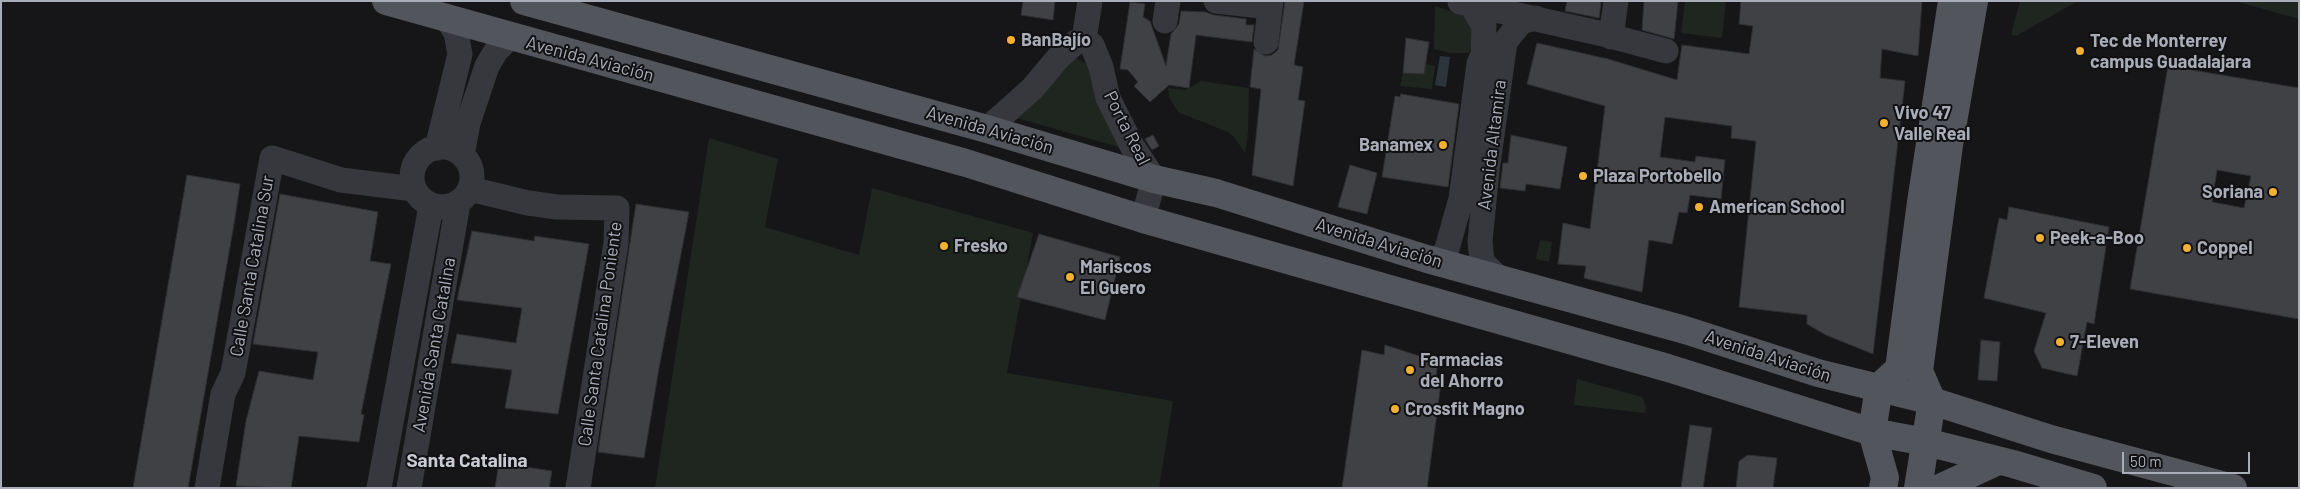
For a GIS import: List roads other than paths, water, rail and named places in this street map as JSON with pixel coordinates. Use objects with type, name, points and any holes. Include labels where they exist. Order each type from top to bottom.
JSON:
[{"type":"main road","name":"Avenida Aviación","points":[[386,1],[448,20],[966,163],[1143,219],[1668,368],[1872,432],[1926,442],[2093,488]]},
{"type":"main road","name":"Avenida Aviación","points":[[524,1],[986,129],[1154,179],[1216,193],[1435,261],[1685,330],[1860,385],[1879,387],[1932,401],[2052,439],[2233,488]]},
{"type":"main road","points":[[1883,488],[1885,478],[1872,432],[1879,387],[1899,369],[1921,202],[1952,1]]},
{"type":"main road","points":[[1918,488],[1932,401],[1918,371],[1949,145],[1974,1]]},
{"type":"main road","points":[[639,73],[650,36]]},
{"type":"main road","points":[[1940,488],[1998,461]]},
{"type":"street","points":[[986,129],[1032,89],[1070,48],[1084,39],[1090,1]]},
{"type":"street","points":[[1216,1],[1271,4],[1266,42]]},
{"type":"street","points":[[1611,36],[1616,1]]},
{"type":"street","points":[[1465,4],[1494,8],[1536,18],[1611,36],[1666,52]]},
{"type":"street","name":"Avenida Altamira","points":[[1465,4],[1484,26],[1485,40],[1479,64],[1473,201],[1482,262],[1501,280]]},
{"type":"street","name":"Avenida Altamira","points":[[1435,261],[1446,252],[1473,201],[1505,42],[1521,22],[1536,18]]},
{"type":"street","points":[[437,148],[460,54],[456,33],[448,20]]},
{"type":"street","points":[[462,155],[468,123],[487,66],[496,51],[510,37]]},
{"type":"street","name":"Porta Real","points":[[1084,39],[1092,44],[1108,98],[1132,146],[1154,179],[1143,219]]},
{"type":"street","points":[[437,148],[446,148],[462,155],[471,170],[464,196],[445,208],[422,197],[413,173],[419,158],[427,151],[437,148]]},
{"type":"street","name":"Calle Santa Catalina Sur","points":[[207,488],[223,394],[233,373],[272,158],[341,180],[378,186],[422,197]]},
{"type":"street","name":"Avenida Santa Catalina","points":[[409,488],[464,196]]},
{"type":"street","name":"Calle Santa Catalina Poniente","points":[[464,196],[587,208],[617,208],[616,242],[578,488]]},
{"type":"street","name":"Avenida Santa Catalina","points":[[379,488],[422,197]]},
{"type":"street","name":"Calle Santa Catalina Sur","points":[[222,488],[238,397],[233,373]]},
{"type":"place","name":"BanBajío","points":[[1011,40]]},
{"type":"place","name":"Tec de Monterrey campus Guadalajara","points":[[2080,51]]},
{"type":"place","name":"Vivo 47 Valle Real","points":[[1884,123]]},
{"type":"place","name":"Banamex","points":[[1443,145]]},
{"type":"place","name":"Plaza Portobello","points":[[1583,176]]},
{"type":"place","name":"Soriana","points":[[2273,192]]},
{"type":"place","name":"American School","points":[[1699,207]]},
{"type":"place","name":"Peek-a-Boo","points":[[2040,238]]},
{"type":"place","name":"Fresko","points":[[944,246]]},
{"type":"place","name":"Coppel","points":[[2187,248]]},
{"type":"place","name":"Mariscos El Guero","points":[[1070,277]]},
{"type":"place","name":"7-Eleven","points":[[2060,342]]},
{"type":"place","name":"Farmacias del Ahorro","points":[[1410,370]]},
{"type":"place","name":"Crossfit Magno","points":[[1395,409]]},
{"type":"district","name":"Santa Catalina","points":[[467,461]]}]
